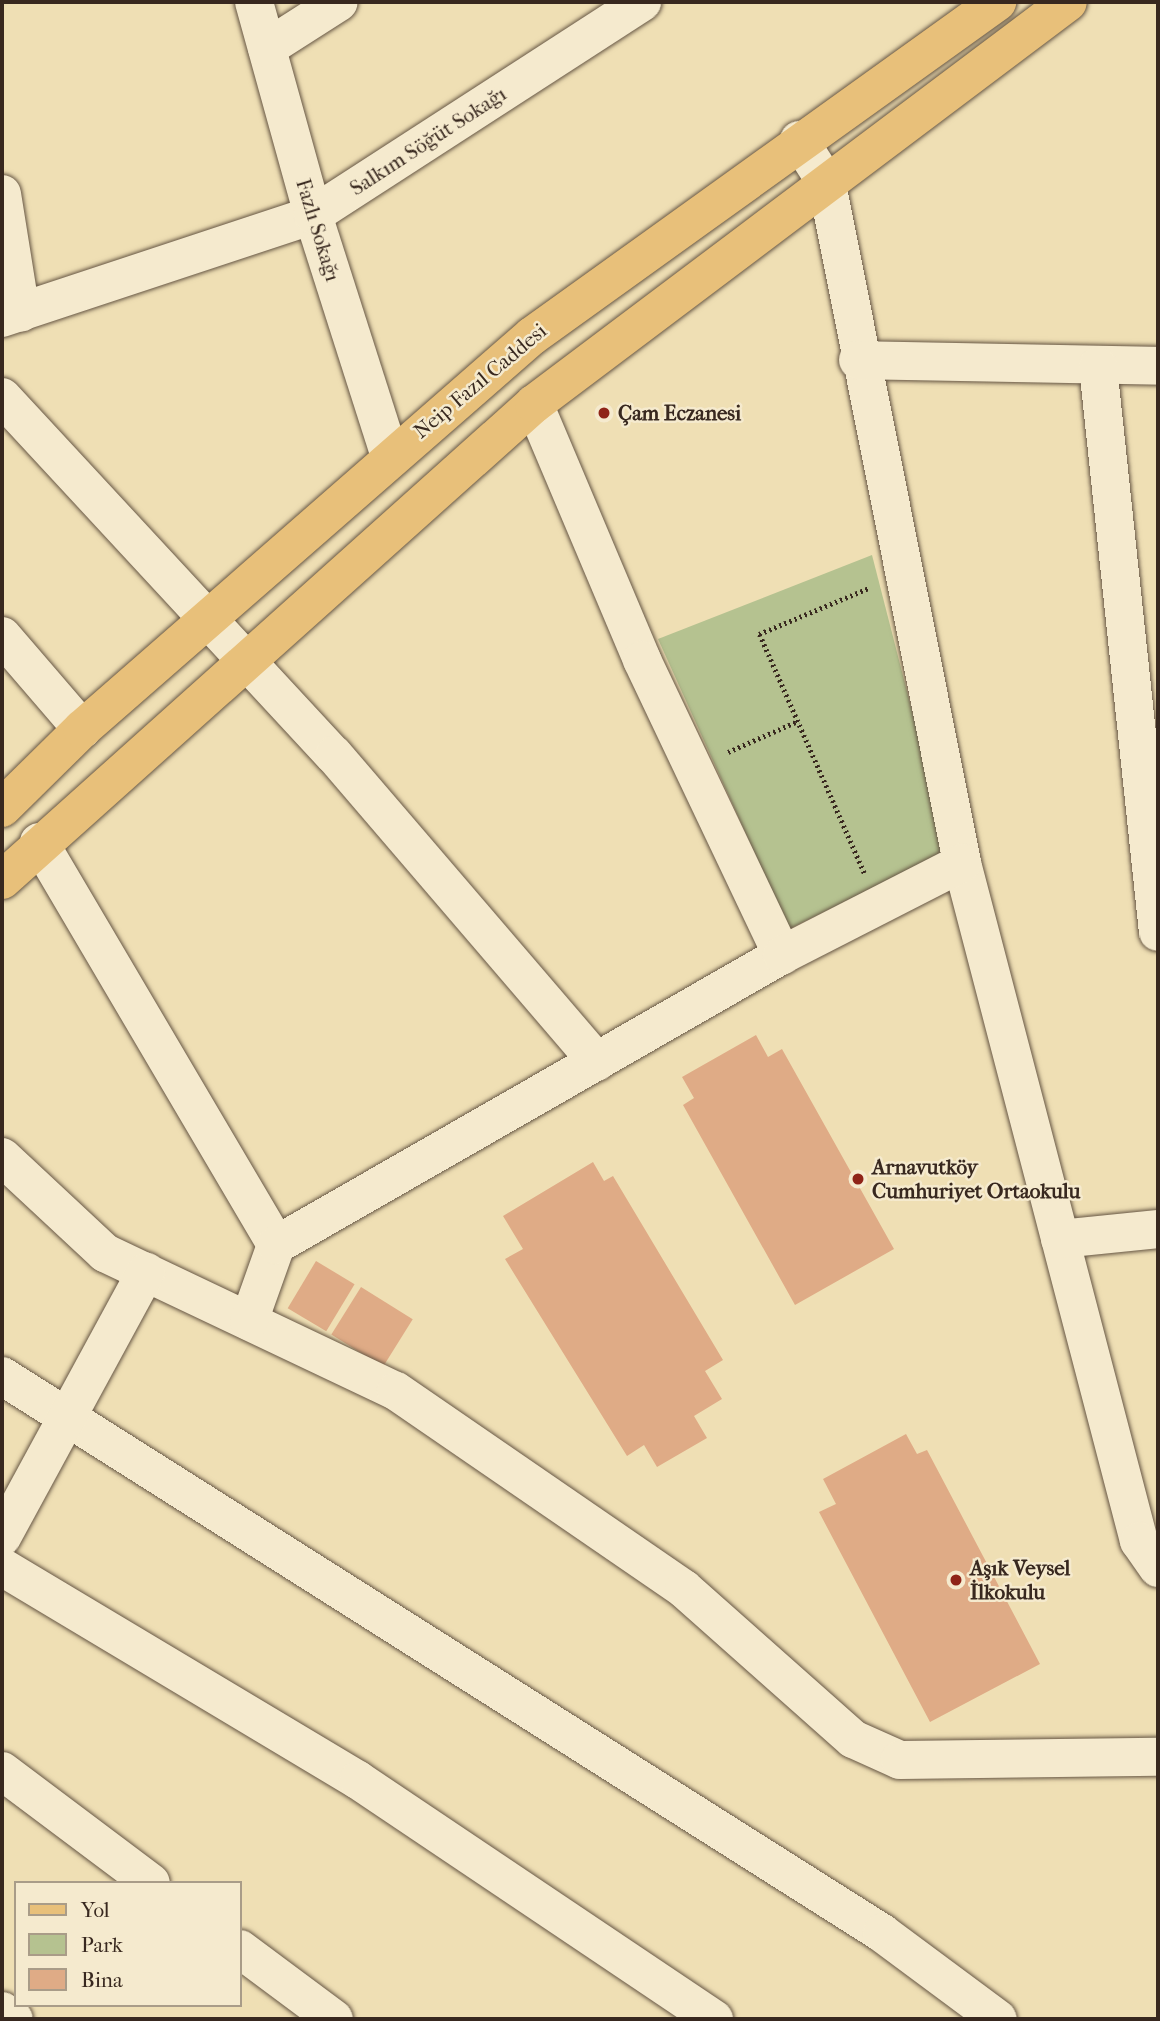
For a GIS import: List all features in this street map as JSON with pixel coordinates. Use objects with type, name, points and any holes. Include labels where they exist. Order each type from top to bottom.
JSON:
[{"type":"main road","points":[[2,880],[39,842],[534,404],[1068,2]]},
{"type":"main road","name":"Neip Fazıl Caddesi","points":[[2,808],[82,729],[390,456],[532,336],[982,5]]},
{"type":"street","name":"Fazlı Sokağı","points":[[254,2],[313,215],[390,456]]},
{"type":"street","points":[[267,48],[339,2]]},
{"type":"street","name":"Salkım Söğüt Sokağı","points":[[11,315],[313,215],[642,2]]},
{"type":"street","points":[[799,140],[827,184],[858,360],[962,863],[1139,1541],[1158,1568]]},
{"type":"street","points":[[2,194],[11,315]]},
{"type":"street","points":[[858,360],[1158,366]]},
{"type":"street","points":[[1098,366],[1158,932]]},
{"type":"street","points":[[2,397],[205,622],[334,755],[597,1062]]},
{"type":"street","points":[[534,404],[693,767],[782,955]]},
{"type":"street","points":[[2,636],[82,729]]},
{"type":"street","points":[[39,842],[276,1245]]},
{"type":"street","points":[[249,1321],[276,1245],[782,955],[962,863]]},
{"type":"street","points":[[2,1157],[105,1253],[396,1391],[684,1589],[853,1739],[900,1760],[1158,1758]]},
{"type":"street","points":[[1060,1239],[1158,1229]]},
{"type":"street","points":[[2,1537],[71,1415],[146,1272]]},
{"type":"street","points":[[2,1376],[71,1415],[882,1933],[998,2019]]},
{"type":"street","points":[[2,1567],[358,1780],[714,2019]]},
{"type":"street","points":[[2,1771],[148,1881]]},
{"type":"street","points":[[242,1950],[334,2019]]},
{"type":"street","points":[[2,2011],[14,2019]]},
{"type":"path","points":[[879,906],[759,634],[902,573]]},
{"type":"path","points":[[693,767],[798,721]]},
{"type":"green space","points":[[872,555],[948,851],[789,929],[658,639]]},
{"type":"building","points":[[756,1035],[768,1057],[782,1049],[894,1249],[795,1305],[683,1105],[694,1098],[682,1077]]},
{"type":"building","points":[[593,1162],[604,1181],[613,1176],[723,1360],[705,1371],[722,1399],[694,1416],[707,1438],[657,1467],[644,1445],[627,1456],[505,1259],[523,1249],[503,1216]]},
{"type":"building","points":[[316,1261],[355,1284],[326,1331],[288,1308]]},
{"type":"building","points":[[361,1287],[413,1319],[383,1367],[331,1334]]},
{"type":"building","points":[[906,1434],[917,1454],[927,1450],[1040,1664],[930,1722],[819,1512],[836,1504],[823,1479]]},
{"type":"place","name":"Çam Eczanesi","points":[[604,413]]},
{"type":"place","name":"Arnavutköy Cumhuriyet Ortaokulu","points":[[858,1179]]},
{"type":"place","name":"Aşık Veysel İlkokulu","points":[[956,1580]]}]
